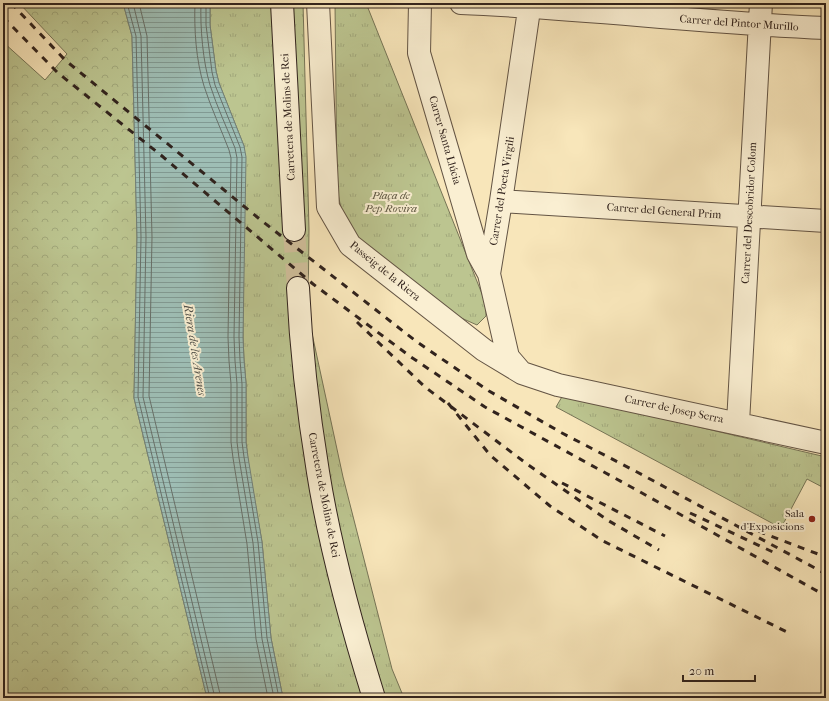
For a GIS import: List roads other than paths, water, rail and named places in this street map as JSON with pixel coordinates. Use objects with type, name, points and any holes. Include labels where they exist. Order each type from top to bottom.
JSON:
[{"type":"street","name":"Carretera de Molins de Rei","points":[[282,3],[294,230]]},
{"type":"street","name":"Passeig de la Riera","points":[[318,3],[328,207],[350,245],[484,350],[522,373]]},
{"type":"street","name":"Carrer Santa Llúcia","points":[[420,3],[419,53],[478,254],[488,274]]},
{"type":"street","name":"Carrer del Pintor Murillo","points":[[461,3],[530,4],[760,25],[826,28]]},
{"type":"street","name":"Carrer del Descobridor Colom","points":[[738,423],[761,3]]},
{"type":"street","name":"Carrer del Poeta Virgili","points":[[522,373],[508,357],[488,274],[502,201],[530,4]]},
{"type":"street","name":"Carrer del General Prim","points":[[502,201],[826,221]]},
{"type":"street","name":"Carretera de Molins de Rei","points":[[298,288],[305,382],[318,472],[344,596],[374,698]]},
{"type":"street","name":"Carrer de Josep Serra","points":[[522,373],[558,384],[826,443]]},
{"type":"water","name":"Riera de les Arenes","points":[[123,3],[210,3],[210,25],[216,71],[219,83],[244,146],[246,157],[243,337],[246,383],[246,442],[262,542],[271,638],[283,698],[207,698],[134,398],[137,237],[132,36]]},
{"type":"tunnel","points":[[294,230],[298,288]]},
{"type":"railway","points":[[11,3],[65,60],[262,221],[417,342],[489,391],[562,433],[826,574]]},
{"type":"railway","points":[[3,17],[58,73],[162,156],[313,284],[411,357],[485,407],[826,596]]},
{"type":"railway","points":[[357,322],[425,387],[527,464],[609,521],[659,550]]},
{"type":"railway","points":[[448,403],[490,455],[550,506],[603,541],[787,632]]},
{"type":"railway","points":[[562,483],[665,536]]},
{"type":"railway","points":[[690,513],[775,553]]},
{"type":"railway","points":[[746,525],[765,534],[826,557]]},
{"type":"place","name":"Sala d'Exposicions","points":[[812,519]]},
{"type":"park label","name":"Plaça de Pep Rovira","points":[[391,201]]}]
